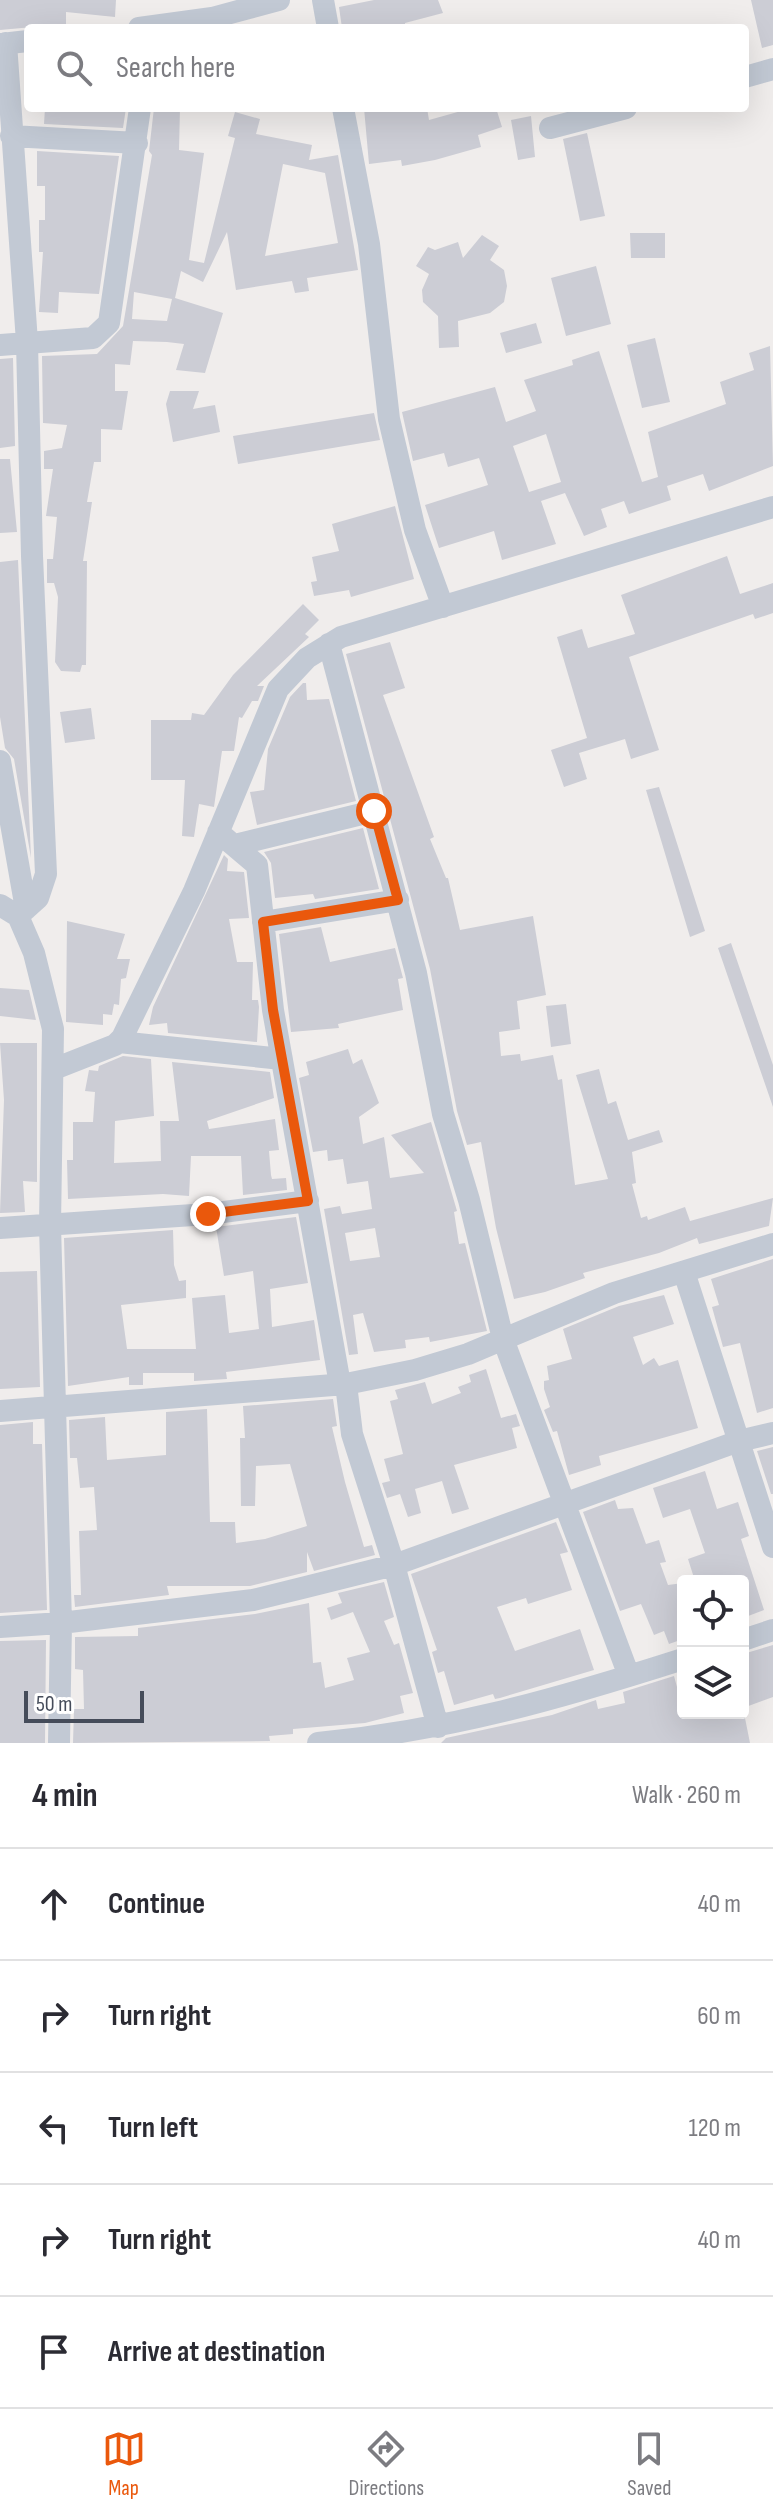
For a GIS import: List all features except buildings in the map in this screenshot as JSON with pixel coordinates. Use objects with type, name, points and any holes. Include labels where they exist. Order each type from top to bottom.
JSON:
[{"type":"street","points":[[172,24],[212,18],[279,0]]},
{"type":"street","points":[[323,0],[327,24]]},
{"type":"street","points":[[11,43],[11,136],[27,342],[32,556],[46,874],[38,898],[15,910]]},
{"type":"street","points":[[749,76],[773,69]]},
{"type":"street","points":[[0,345],[93,338],[109,323],[140,112]]},
{"type":"street","points":[[344,112],[369,244],[389,419],[415,530],[443,607]]},
{"type":"street","points":[[550,128],[611,112]]},
{"type":"street","points":[[11,136],[137,143]]},
{"type":"street","points":[[119,1042],[194,891],[227,839],[278,689],[307,658],[341,637],[773,507]]},
{"type":"street","points":[[329,644],[398,900],[416,973],[443,1114],[469,1200],[503,1339],[629,1676]]},
{"type":"street","points":[[0,761],[15,910],[34,953],[53,1029],[50,1225],[61,1623],[59,1743]]},
{"type":"street","points":[[227,839],[374,811]]},
{"type":"street","points":[[227,839],[257,865],[282,1059],[352,1434],[394,1565],[438,1727]]},
{"type":"street","points":[[263,922],[398,900]]},
{"type":"street","points":[[54,1069],[119,1042],[282,1059]]},
{"type":"street","points":[[0,1228],[208,1214],[308,1201]]},
{"type":"street","points":[[0,1411],[343,1384],[415,1370],[503,1339],[614,1293],[773,1244]]},
{"type":"street","points":[[684,1272],[773,1547]]},
{"type":"street","points":[[0,1627],[61,1623],[253,1600],[394,1565],[739,1441],[773,1433]]},
{"type":"street","points":[[749,1638],[773,1630]]},
{"type":"street","points":[[318,1743],[402,1735],[438,1727],[550,1701],[677,1661]]},
{"type":"route","points":[[208,1214],[308,1201],[273,1010],[263,922],[398,900],[374,811]]}]
